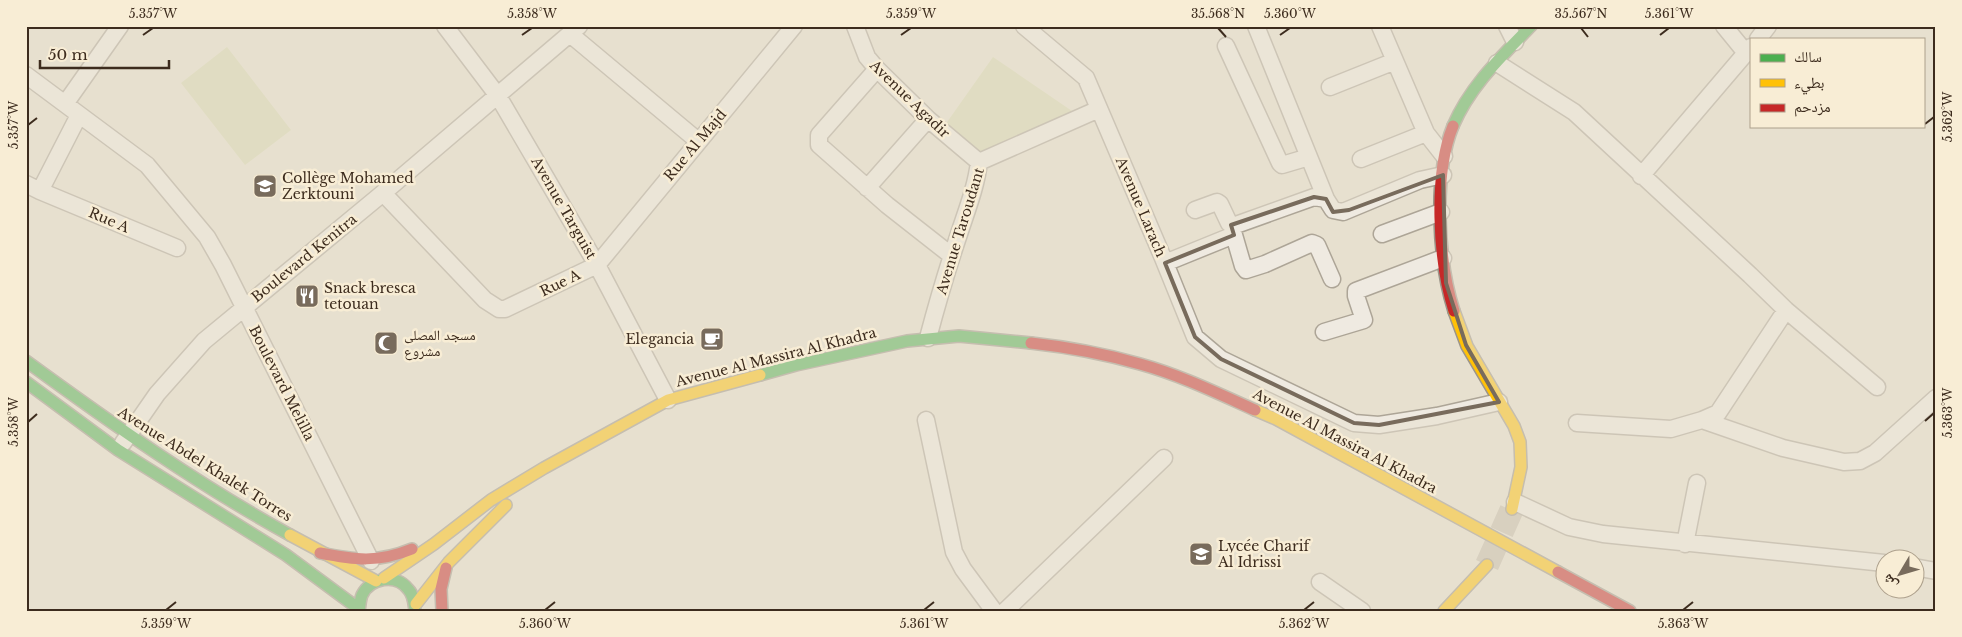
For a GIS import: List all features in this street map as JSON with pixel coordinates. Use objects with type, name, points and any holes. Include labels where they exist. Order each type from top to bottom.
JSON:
[{"type":"main road","points":[[1514,506],[1520,467],[1520,444],[1515,426],[1466,345],[1455,320],[1446,283],[1443,258],[1442,174],[1444,156],[1451,130],[1462,107],[1497,63],[1531,26]]},
{"type":"main road","name":"Avenue Al Massira Al Khadra","points":[[358,610],[362,592],[368,585],[434,544],[491,500],[544,468],[668,400],[796,365],[907,341],[960,336],[1069,347],[1140,364],[1196,384],[1276,419],[1630,611]]},
{"type":"main road","name":"Avenue Abdel Khalek Torres","points":[[26,361],[129,435],[230,500],[320,553],[380,579],[402,582],[414,596],[415,607]]},
{"type":"main road","points":[[26,382],[118,450],[286,555],[358,610]]},
{"type":"main road","name":"Avenue Al Massira Al Khadra","points":[[415,607],[449,562],[544,468]]},
{"type":"main road","points":[[320,553],[371,561],[394,557],[413,549],[467,508],[491,500]]},
{"type":"main road","points":[[1444,611],[1487,565]]},
{"type":"main road","points":[[442,611],[441,589],[446,568]]},
{"type":"street","points":[[65,104],[120,26]]},
{"type":"street","name":"Avenue Targuist","points":[[444,26],[498,96],[597,265],[668,400]]},
{"type":"street","name":"Rue Al Majd","points":[[597,265],[794,26]]},
{"type":"street","name":"Avenue Agadir","points":[[855,26],[867,57],[928,119],[979,162]]},
{"type":"street","name":"Avenue Larach","points":[[1024,26],[1086,78],[1195,337],[1221,359],[1354,423],[1387,424],[1437,416],[1499,402]]},
{"type":"street","points":[[1256,26],[1326,199],[1333,210],[1336,212],[1349,210],[1420,180],[1442,174]]},
{"type":"street","points":[[1380,26],[1426,134],[1444,156]]},
{"type":"street","points":[[1507,26],[1515,42]]},
{"type":"street","points":[[1642,176],[1748,50],[1724,26]]},
{"type":"street","points":[[1759,38],[1768,26]]},
{"type":"street","points":[[574,30],[698,141]]},
{"type":"street","name":"Boulevard Kenitra","points":[[118,450],[157,394],[204,341],[383,193],[574,30]]},
{"type":"street","points":[[1226,46],[1280,163],[1282,165],[1309,157]]},
{"type":"street","points":[[1330,86],[1395,61]]},
{"type":"street","points":[[1497,63],[1574,112],[1786,310],[1877,387]]},
{"type":"street","points":[[878,69],[819,135],[819,145],[886,205],[952,256]]},
{"type":"street","name":"Boulevard Melilla","points":[[26,74],[147,164],[207,237],[224,266],[371,561]]},
{"type":"street","name":"Avenue Taroudant","points":[[928,338],[972,195],[979,162],[1099,109]]},
{"type":"street","name":"Rue A","points":[[79,115],[33,188],[178,248]]},
{"type":"street","points":[[868,188],[928,119]]},
{"type":"street","points":[[1361,159],[1426,134]]},
{"type":"street","name":"Rue A","points":[[383,193],[485,300],[499,309],[505,309],[597,265]]},
{"type":"street","points":[[1165,263],[1232,230],[1314,197],[1326,199]]},
{"type":"street","points":[[1196,210],[1218,202],[1232,230],[1243,266],[1246,270],[1265,264],[1312,243],[1317,245],[1332,279]]},
{"type":"street","points":[[1382,234],[1442,212]]},
{"type":"street","points":[[1324,332],[1364,320],[1356,291],[1443,258]]},
{"type":"street","points":[[1577,423],[1671,429],[1718,413],[1786,310]]},
{"type":"street","points":[[1702,420],[1783,448],[1844,462],[1860,461],[1875,453],[1936,398]]},
{"type":"street","points":[[926,420],[954,552],[994,611]]},
{"type":"street","points":[[1006,611],[1164,458]]},
{"type":"street","points":[[1685,544],[1697,483]]},
{"type":"street","points":[[1514,506],[1569,527],[1603,534],[1685,544],[1874,562]]},
{"type":"street","points":[[1320,582],[1362,611]]},
{"type":"highlighted area","points":[[1443,175],[1446,283],[1466,345],[1499,402],[1379,425],[1354,423],[1221,359],[1195,337],[1165,263],[1234,235],[1231,225],[1314,197],[1326,199],[1333,212],[1349,210]]},
{"type":"green space","points":[[227,47],[291,130],[245,165],[181,83]]},
{"type":"green space","points":[[993,57],[1072,111],[978,154],[945,125]]},
{"type":"tunnel","points":[[1487,565],[1512,509]]},
{"type":"traffic: fast","points":[[1453,126],[1460,111],[1477,85],[1531,26]]},
{"type":"traffic: fast","points":[[760,375],[796,365],[907,341],[959,336],[1031,343]]},
{"type":"traffic: fast","points":[[26,361],[188,474],[290,535]]},
{"type":"traffic: fast","points":[[26,382],[118,450],[286,555],[359,609]]},
{"type":"traffic: fast","points":[[359,611],[361,597],[366,589],[377,581],[390,579],[403,584],[410,591],[415,611]]},
{"type":"traffic: slow","points":[[1454,311],[1467,346],[1514,426],[1520,442],[1521,467],[1512,509]]},
{"type":"traffic: slow","points":[[384,578],[434,544],[491,500],[544,468],[668,400],[760,375]]},
{"type":"traffic: slow","points":[[1255,410],[1276,419],[1558,572]]},
{"type":"traffic: slow","points":[[416,604],[449,562],[506,505]]},
{"type":"traffic: slow","points":[[290,535],[376,581]]},
{"type":"traffic: slow","points":[[1444,611],[1487,565]]},
{"type":"traffic: jam","points":[[1453,126],[1442,169],[1440,218],[1444,268],[1454,311]]},
{"type":"traffic: jam","points":[[1031,343],[1100,354],[1155,368],[1255,410]]},
{"type":"traffic: jam","points":[[320,553],[366,559],[388,557],[412,549]]},
{"type":"traffic: jam","points":[[442,611],[441,589],[446,568]]},
{"type":"traffic: jam","points":[[1558,572],[1630,611]]},
{"type":"place","name":"Collège Mohamed Zerktouni","points":[[265,186]]},
{"type":"place","name":"Snack bresca tetouan","points":[[307,296]]},
{"type":"place","name":"Elegancia","points":[[712,339]]},
{"type":"place","name":"مسجد المصلى مشروع","points":[[386,343]]},
{"type":"place","name":"Lycée Charif Al Idrissi","points":[[1201,554]]}]
